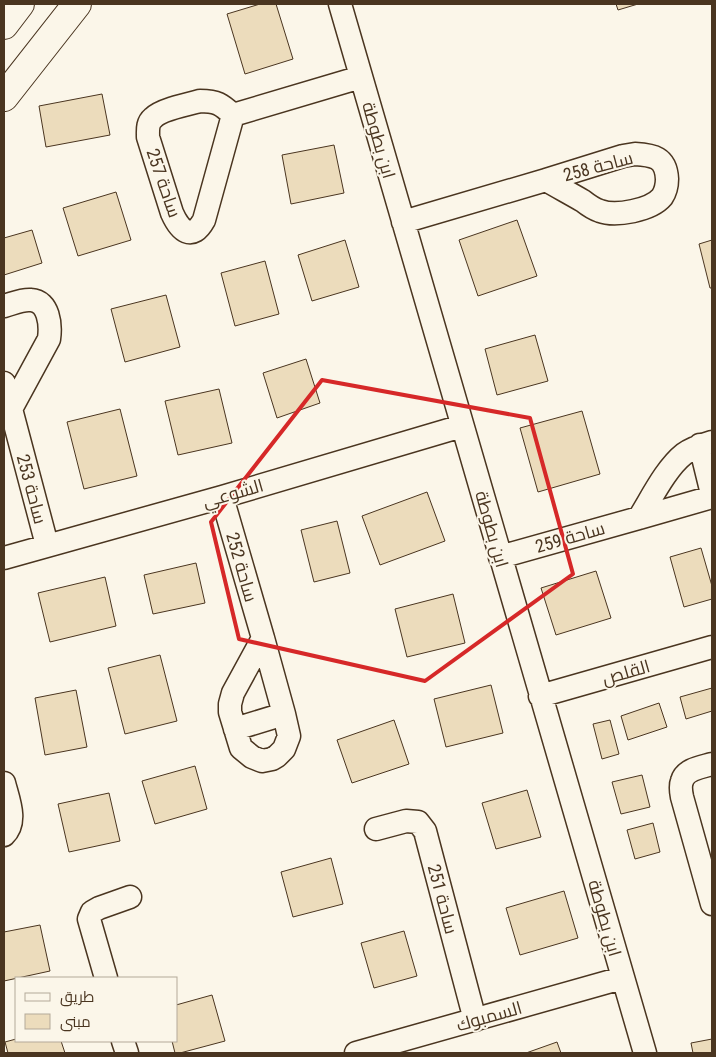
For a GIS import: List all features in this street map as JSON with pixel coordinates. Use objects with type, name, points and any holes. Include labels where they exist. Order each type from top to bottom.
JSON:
[{"type":"highway","points":[[4,25],[20,4]]},
{"type":"highway","points":[[4,98],[77,4]]},
{"type":"street","name":"ابن بطوطة","points":[[340,4],[645,1053]]},
{"type":"street","points":[[233,115],[361,77]]},
{"type":"street","name":"ساحة 257","points":[[200,101],[217,102],[233,115],[204,220],[196,231],[186,232],[176,223],[172,214],[148,137],[148,127],[152,119],[159,113],[200,101]]},
{"type":"street","name":"ساحة 258","points":[[403,222],[624,156],[635,154],[650,155],[660,160],[665,167],[667,188],[661,198],[649,206],[616,214],[600,211],[546,180]]},
{"type":"street","points":[[4,306],[26,300],[42,304],[46,310],[50,330],[49,339],[11,409]]},
{"type":"street","name":"ساحة 253","points":[[4,383],[11,409],[11,435],[48,545]]},
{"type":"street","name":"الشوعي","points":[[4,558],[222,497],[462,426]]},
{"type":"street","name":"ساحة 259","points":[[500,557],[640,518],[712,496],[706,444],[685,453],[672,465],[640,518]]},
{"type":"street","name":"ساحة 252","points":[[222,497],[263,638],[289,736],[284,749],[278,756],[262,761],[252,757],[241,748],[230,712],[230,704],[233,694],[263,638]]},
{"type":"street","name":"القلص","points":[[540,696],[712,647]]},
{"type":"street","points":[[235,729],[284,714]]},
{"type":"street","points":[[712,764],[696,768],[687,773],[681,782],[682,797],[712,904]]},
{"type":"street","points":[[4,783],[11,822],[8,831],[4,835]]},
{"type":"street","name":"ساحة 251","points":[[376,829],[406,821],[418,822],[425,831],[475,1020]]},
{"type":"street","points":[[106,977],[90,919],[92,912],[130,897]]},
{"type":"street","name":"السمبوك","points":[[356,1053],[622,978]]},
{"type":"highlighted area","points":[[322,380],[530,418],[573,574],[425,681],[239,639],[211,522]]},
{"type":"building","points":[[260,4],[276,4],[293,59],[245,74],[227,14]]},
{"type":"building","points":[[616,4],[638,4],[618,10]]},
{"type":"building","points":[[102,94],[110,135],[46,147],[39,106]]},
{"type":"building","points":[[334,145],[344,193],[291,204],[282,155]]},
{"type":"building","points":[[116,192],[131,240],[78,256],[63,208]]},
{"type":"building","points":[[517,220],[537,276],[478,296],[459,240]]},
{"type":"building","points":[[32,230],[42,263],[4,275],[4,238]]},
{"type":"building","points":[[345,240],[359,287],[312,301],[298,255]]},
{"type":"building","points":[[712,240],[712,288],[710,288],[699,244]]},
{"type":"building","points":[[265,261],[279,314],[235,326],[221,273]]},
{"type":"building","points":[[166,295],[180,347],[125,362],[111,309]]},
{"type":"building","points":[[535,335],[548,381],[497,395],[485,349]]},
{"type":"building","points":[[306,359],[320,403],[277,418],[263,373]]},
{"type":"building","points":[[219,389],[232,443],[178,455],[165,401]]},
{"type":"building","points":[[120,409],[137,476],[84,489],[67,422]]},
{"type":"building","points":[[582,411],[600,474],[538,492],[520,428]]},
{"type":"building","points":[[427,492],[445,541],[380,565],[362,516]]},
{"type":"building","points":[[337,521],[350,573],[314,582],[301,530]]},
{"type":"building","points":[[701,548],[712,586],[712,599],[684,607],[670,557]]},
{"type":"building","points":[[196,563],[205,603],[153,614],[144,575]]},
{"type":"building","points":[[596,571],[611,618],[556,635],[541,588]]},
{"type":"building","points":[[105,577],[116,626],[50,642],[38,593]]},
{"type":"building","points":[[453,594],[465,643],[407,657],[395,609]]},
{"type":"building","points":[[160,655],[177,721],[125,734],[108,668]]},
{"type":"building","points":[[491,685],[503,733],[446,747],[434,699]]},
{"type":"building","points":[[712,688],[712,711],[686,719],[680,697]]},
{"type":"building","points":[[76,690],[87,747],[45,755],[35,698]]},
{"type":"building","points":[[659,703],[667,727],[628,740],[621,716]]},
{"type":"building","points":[[394,720],[409,764],[352,783],[337,740]]},
{"type":"building","points":[[610,720],[619,754],[602,759],[593,724]]},
{"type":"building","points":[[195,766],[207,809],[155,824],[142,781]]},
{"type":"building","points":[[642,775],[650,807],[621,814],[612,782]]},
{"type":"building","points":[[527,790],[541,837],[496,849],[482,803]]},
{"type":"building","points":[[109,793],[120,841],[69,852],[58,804]]},
{"type":"building","points":[[653,823],[660,852],[635,859],[627,830]]},
{"type":"building","points":[[331,858],[343,904],[293,917],[281,872]]},
{"type":"building","points":[[564,891],[578,938],[520,955],[506,908]]},
{"type":"building","points":[[40,925],[50,971],[15,977],[15,979],[4,981],[4,932]]},
{"type":"building","points":[[404,931],[417,976],[374,988],[361,943]]},
{"type":"building","points":[[212,995],[225,1041],[175,1053],[172,1042],[178,1042],[178,1004]]},
{"type":"building","points":[[15,1039],[15,1042],[61,1042],[65,1053],[8,1053],[5,1042]]},
{"type":"building","points":[[712,1039],[712,1053],[693,1053],[691,1043]]},
{"type":"building","points":[[557,1042],[561,1053],[526,1053]]}]
